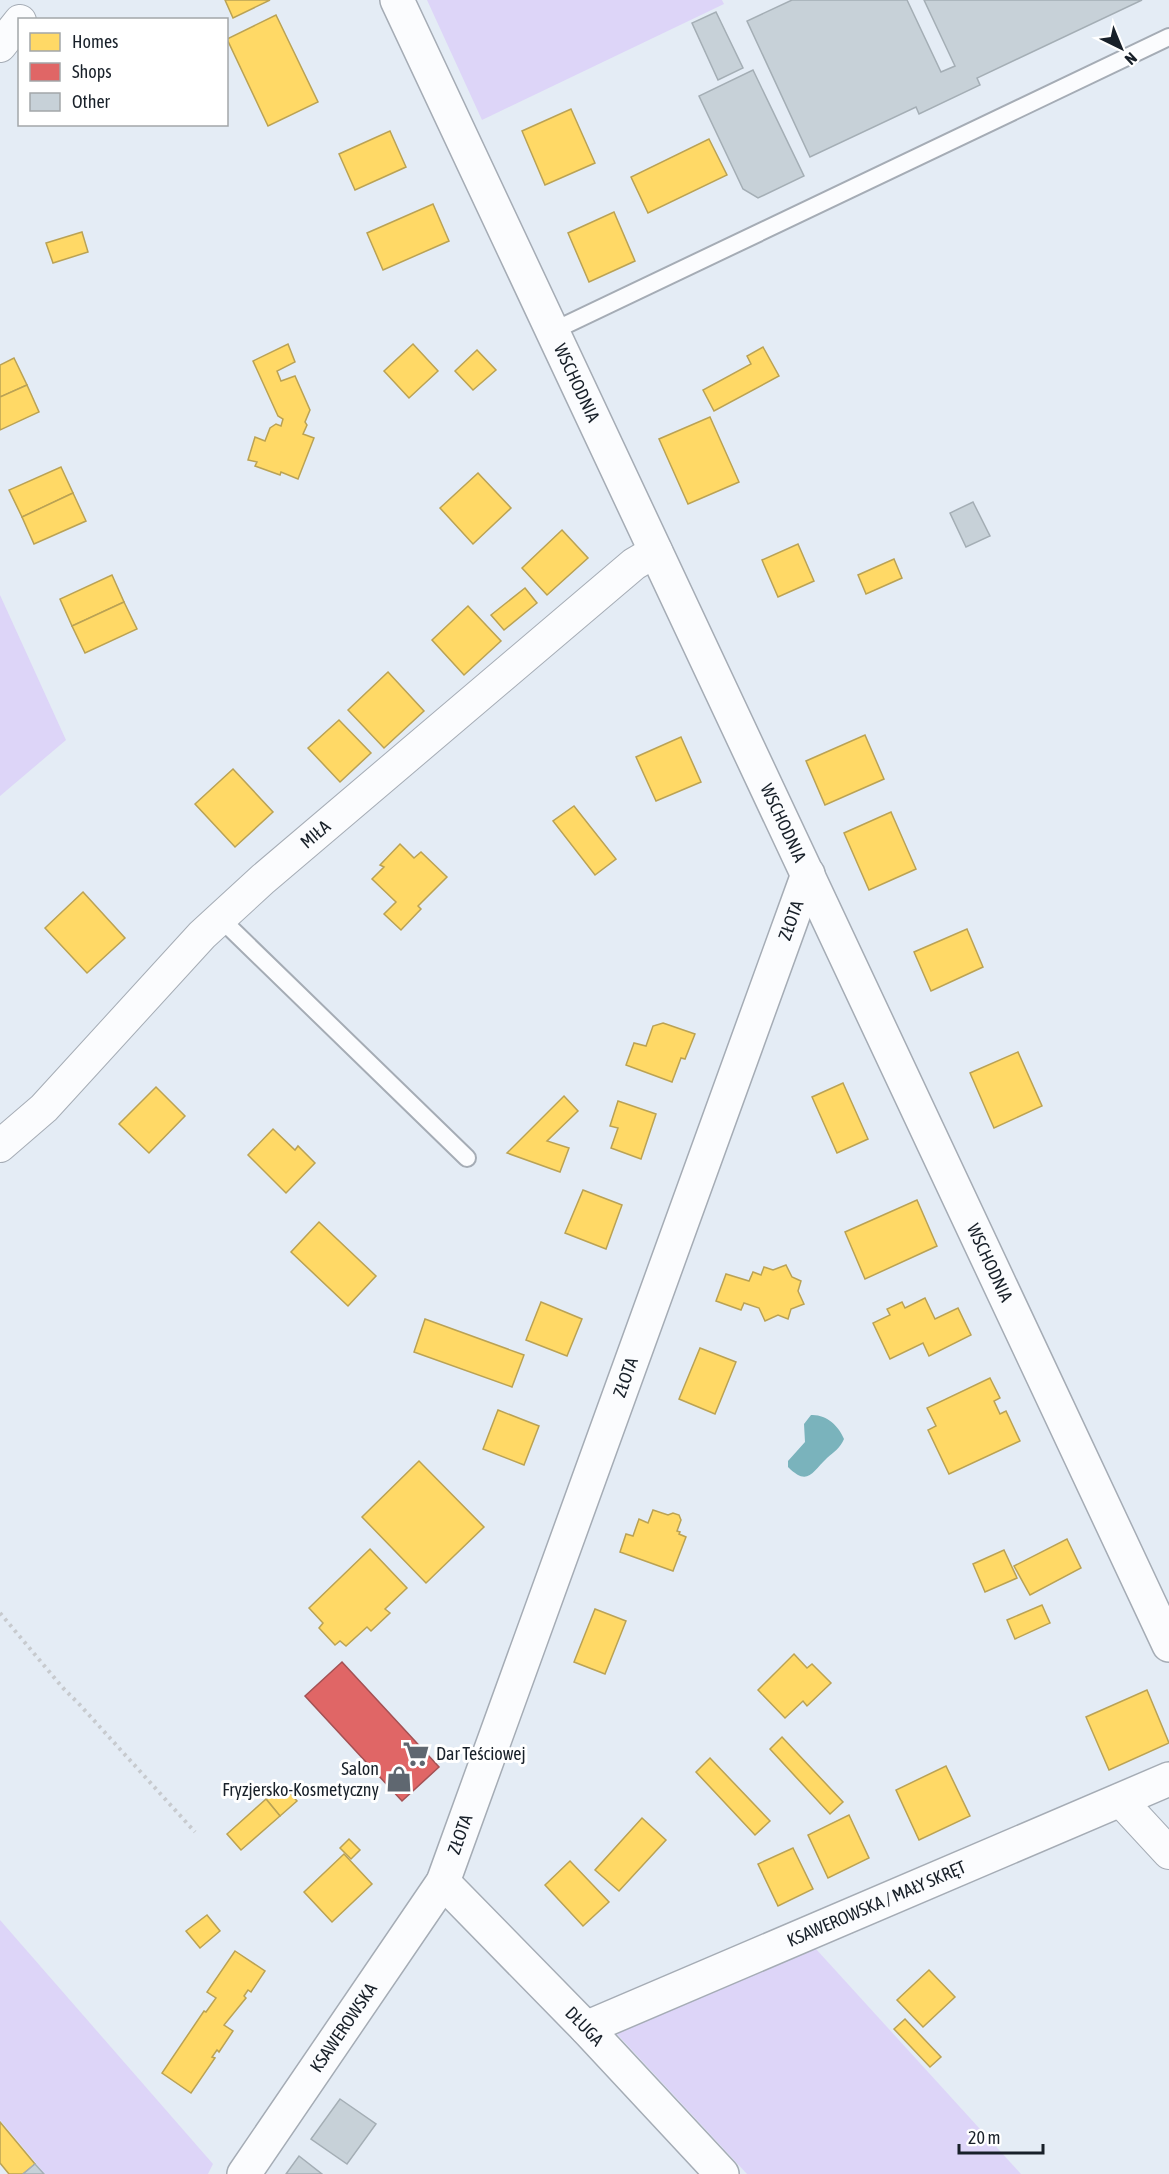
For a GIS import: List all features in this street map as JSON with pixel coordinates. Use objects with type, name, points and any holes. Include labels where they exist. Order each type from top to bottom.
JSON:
[{"type":"street","points":[[22,18],[35,0]]},
{"type":"street","name":"WSCHODNIA","points":[[397,0],[1169,1645]]},
{"type":"street","points":[[0,46],[18,23]]},
{"type":"street","name":"MIŁA","points":[[0,1146],[64,1087],[220,918],[616,579],[634,564],[656,551]]},
{"type":"street","name":"ZŁOTA","points":[[443,1882],[808,874]]},
{"type":"street","name":"KSAWEROWSKA / MAŁY SKRĘT","points":[[586,2028],[1169,1779]]},
{"type":"street","points":[[1120,1800],[1169,1853]]},
{"type":"street","name":"DŁUGA","points":[[443,1882],[586,2028],[722,2174]]},
{"type":"street","name":"KSAWEROWSKA","points":[[244,2174],[443,1882]]},
{"type":"lane","points":[[553,331],[1169,37]]},
{"type":"lane","points":[[220,918],[467,1158]]},
{"type":"path","points":[[0,1613],[63,1688],[195,1832]]},
{"type":"shaded area","points":[[427,0],[722,0],[724,4],[482,120]]},
{"type":"shaded area","points":[[0,595],[66,740],[0,796]]},
{"type":"shaded area","points":[[0,1920],[213,2164],[208,2174],[45,2174],[0,2120]]},
{"type":"shaded area","points":[[816,1949],[1021,2174],[747,2174],[616,2033]]},
{"type":"water","points":[[811,1415],[822,1416],[831,1422],[844,1439],[839,1447],[805,1477],[788,1467],[788,1461],[805,1442],[804,1424]]},
{"type":"building: Homes","points":[[225,0],[270,0],[233,18]]},
{"type":"building: Homes","points":[[276,15],[318,102],[268,126],[228,39]]},
{"type":"building: Homes","points":[[571,109],[595,163],[545,185],[522,131]]},
{"type":"building: Homes","points":[[390,131],[406,167],[355,190],[339,154]]},
{"type":"building: Homes","points":[[709,139],[727,175],[648,213],[631,177]]},
{"type":"building: Homes","points":[[433,204],[449,241],[383,270],[367,233]]},
{"type":"building: Homes","points":[[614,212],[635,261],[589,282],[568,233]]},
{"type":"building: Homes","points":[[82,232],[88,252],[53,263],[46,243]]},
{"type":"building: Homes","points":[[288,344],[295,362],[277,371],[281,381],[295,376],[310,410],[303,434],[314,438],[298,479],[255,466],[257,462],[248,460],[255,437],[265,441],[270,428],[276,424],[281,426],[283,419],[278,416],[253,361]]},
{"type":"building: Homes","points":[[413,344],[438,371],[409,398],[384,371]]},
{"type":"building: Homes","points":[[763,347],[779,376],[714,411],[703,390],[751,364],[747,356]]},
{"type":"building: Homes","points":[[477,350],[496,370],[473,390],[455,371]]},
{"type":"building: Homes","points":[[14,358],[27,385],[0,397],[0,365]]},
{"type":"building: Homes","points":[[27,385],[39,412],[0,430],[0,397]]},
{"type":"building: Homes","points":[[710,417],[739,482],[688,504],[659,439]]},
{"type":"building: Homes","points":[[61,467],[73,493],[22,517],[9,490]]},
{"type":"building: Homes","points":[[478,473],[511,508],[473,544],[440,508]]},
{"type":"building: Homes","points":[[73,493],[86,521],[34,544],[22,517]]},
{"type":"building: Homes","points":[[562,530],[588,558],[547,595],[522,568]]},
{"type":"building: Homes","points":[[798,544],[814,581],[778,597],[762,560]]},
{"type":"building: Homes","points":[[894,559],[902,578],[866,594],[858,575]]},
{"type":"building: Homes","points":[[112,575],[124,602],[72,626],[60,599]]},
{"type":"building: Homes","points":[[525,588],[537,603],[504,630],[491,615]]},
{"type":"building: Homes","points":[[124,602],[137,629],[85,653],[72,626]]},
{"type":"building: Homes","points":[[468,606],[501,641],[464,675],[432,640]]},
{"type":"building: Homes","points":[[388,672],[424,711],[384,748],[348,710]]},
{"type":"building: Homes","points":[[339,720],[371,753],[340,782],[308,748]]},
{"type":"building: Homes","points":[[865,735],[884,779],[825,805],[806,761]]},
{"type":"building: Homes","points":[[681,737],[701,782],[656,801],[636,757]]},
{"type":"building: Homes","points":[[233,769],[273,812],[235,847],[195,804]]},
{"type":"building: Homes","points":[[574,806],[616,859],[595,875],[553,821]]},
{"type":"building: Homes","points":[[891,812],[916,869],[869,890],[844,833]]},
{"type":"building: Homes","points":[[400,844],[414,858],[421,852],[447,877],[418,906],[421,909],[401,930],[384,914],[396,902],[372,879],[384,867],[380,865]]},
{"type":"building: Homes","points":[[83,892],[125,938],[87,973],[45,928]]},
{"type":"building: Homes","points":[[967,929],[983,967],[931,991],[914,952]]},
{"type":"building: Homes","points":[[663,1023],[695,1034],[685,1059],[681,1058],[672,1082],[626,1065],[634,1043],[646,1046],[653,1026]]},
{"type":"building: Homes","points":[[1018,1052],[1042,1106],[994,1128],[970,1073]]},
{"type":"building: Homes","points":[[843,1083],[868,1139],[837,1153],[812,1097]]},
{"type":"building: Homes","points":[[156,1087],[185,1116],[149,1153],[119,1124]]},
{"type":"building: Homes","points":[[564,1096],[578,1111],[547,1141],[569,1148],[560,1172],[507,1153]]},
{"type":"building: Homes","points":[[618,1101],[656,1114],[641,1159],[611,1148],[618,1128],[610,1126]]},
{"type":"building: Homes","points":[[273,1129],[295,1150],[298,1146],[315,1163],[286,1193],[248,1155]]},
{"type":"building: Homes","points":[[583,1190],[622,1205],[606,1249],[565,1233]]},
{"type":"building: Homes","points":[[917,1200],[937,1246],[865,1279],[845,1232]]},
{"type":"building: Homes","points":[[319,1222],[376,1276],[348,1306],[291,1252]]},
{"type":"building: Homes","points":[[786,1265],[792,1277],[801,1281],[798,1291],[804,1304],[791,1309],[788,1319],[778,1315],[765,1321],[759,1308],[744,1303],[741,1310],[716,1301],[726,1274],[749,1281],[753,1272],[761,1275],[764,1267],[773,1270]]},
{"type":"building: Homes","points":[[925,1298],[935,1319],[958,1308],[971,1335],[929,1356],[923,1343],[890,1359],[873,1323],[890,1315],[887,1309],[902,1302],[905,1308]]},
{"type":"building: Homes","points":[[541,1302],[582,1319],[567,1356],[526,1340]]},
{"type":"building: Homes","points":[[425,1319],[524,1355],[512,1387],[414,1352]]},
{"type":"building: Homes","points":[[700,1348],[736,1362],[715,1414],[679,1399]]},
{"type":"building: Homes","points":[[990,1378],[1000,1398],[994,1401],[1000,1414],[1006,1411],[1020,1441],[949,1474],[928,1430],[936,1426],[927,1408]]},
{"type":"building: Homes","points":[[498,1410],[539,1426],[524,1465],[483,1449]]},
{"type":"building: Homes","points":[[419,1461],[484,1527],[426,1583],[362,1517]]},
{"type":"building: Homes","points":[[653,1510],[668,1515],[673,1513],[679,1515],[681,1520],[677,1531],[686,1537],[673,1571],[620,1552],[626,1534],[633,1536],[639,1519],[648,1523]]},
{"type":"building: Homes","points":[[1067,1539],[1081,1568],[1030,1595],[1014,1566]]},
{"type":"building: Homes","points":[[370,1549],[407,1588],[385,1609],[390,1613],[371,1631],[367,1627],[346,1646],[340,1641],[335,1645],[319,1628],[323,1623],[309,1608]]},
{"type":"building: Homes","points":[[1004,1550],[1017,1578],[985,1592],[973,1564]]},
{"type":"building: Homes","points":[[1042,1605],[1050,1623],[1015,1639],[1007,1620]]},
{"type":"building: Homes","points":[[595,1609],[626,1621],[605,1674],[574,1662]]},
{"type":"building: Homes","points":[[794,1654],[807,1668],[812,1664],[831,1683],[807,1706],[803,1701],[785,1718],[758,1690]]},
{"type":"building: Homes","points":[[1147,1690],[1169,1743],[1109,1770],[1086,1717]]},
{"type":"building: Homes","points":[[782,1737],[843,1802],[830,1814],[770,1749]]},
{"type":"building: Homes","points":[[710,1758],[770,1821],[755,1835],[696,1772]]},
{"type":"building: Homes","points":[[946,1766],[970,1816],[919,1840],[896,1790]]},
{"type":"building: Homes","points":[[283,1785],[297,1801],[280,1816],[266,1799]]},
{"type":"building: Homes","points":[[266,1799],[280,1816],[241,1850],[227,1834]]},
{"type":"building: Homes","points":[[849,1815],[869,1858],[828,1878],[808,1835]]},
{"type":"building: Homes","points":[[642,1818],[666,1840],[619,1891],[595,1870]]},
{"type":"building: Homes","points":[[349,1839],[360,1850],[351,1859],[340,1848]]},
{"type":"building: Homes","points":[[793,1848],[813,1889],[778,1906],[758,1864]]},
{"type":"building: Homes","points":[[344,1854],[372,1884],[332,1922],[304,1892]]},
{"type":"building: Homes","points":[[570,1861],[609,1902],[583,1926],[545,1885]]},
{"type":"building: Homes","points":[[207,1915],[220,1931],[200,1948],[186,1931]]},
{"type":"building: Homes","points":[[235,1951],[265,1971],[251,1992],[248,1990],[244,1996],[246,1998],[224,2025],[233,2031],[219,2052],[217,2050],[212,2057],[215,2058],[191,2093],[162,2073],[204,2011],[206,2012],[216,1998],[207,1992]]},
{"type":"building: Homes","points":[[929,1970],[955,1997],[923,2027],[897,2000]]},
{"type":"building: Homes","points":[[905,2019],[941,2057],[930,2067],[894,2029]]},
{"type":"building: Homes","points":[[0,2122],[35,2164],[23,2174],[9,2174],[0,2163]]},
{"type":"building: Shops","points":[[342,1662],[439,1767],[402,1801],[305,1696]]},
{"type":"building: Other","points":[[792,0],[907,0],[941,72],[955,66],[924,0],[1142,0],[977,78],[980,85],[919,114],[916,107],[810,157],[747,21]]},
{"type":"building: Other","points":[[716,12],[743,68],[718,80],[692,23]]},
{"type":"building: Other","points":[[753,70],[804,176],[758,198],[743,189],[699,96]]},
{"type":"building: Other","points":[[973,502],[990,536],[966,547],[950,513]]},
{"type":"building: Other","points":[[340,2099],[376,2124],[347,2164],[311,2139]]},
{"type":"building: Other","points":[[299,2156],[322,2174],[286,2174]]},
{"type":"building: Other","points":[[35,2164],[44,2174],[23,2174]]},
{"type":"place","name":"Dar Teściowej","points":[[416,1754]]},
{"type":"place","name":"Salon Fryzjersko-Kosmetyczny","points":[[399,1779]]}]
